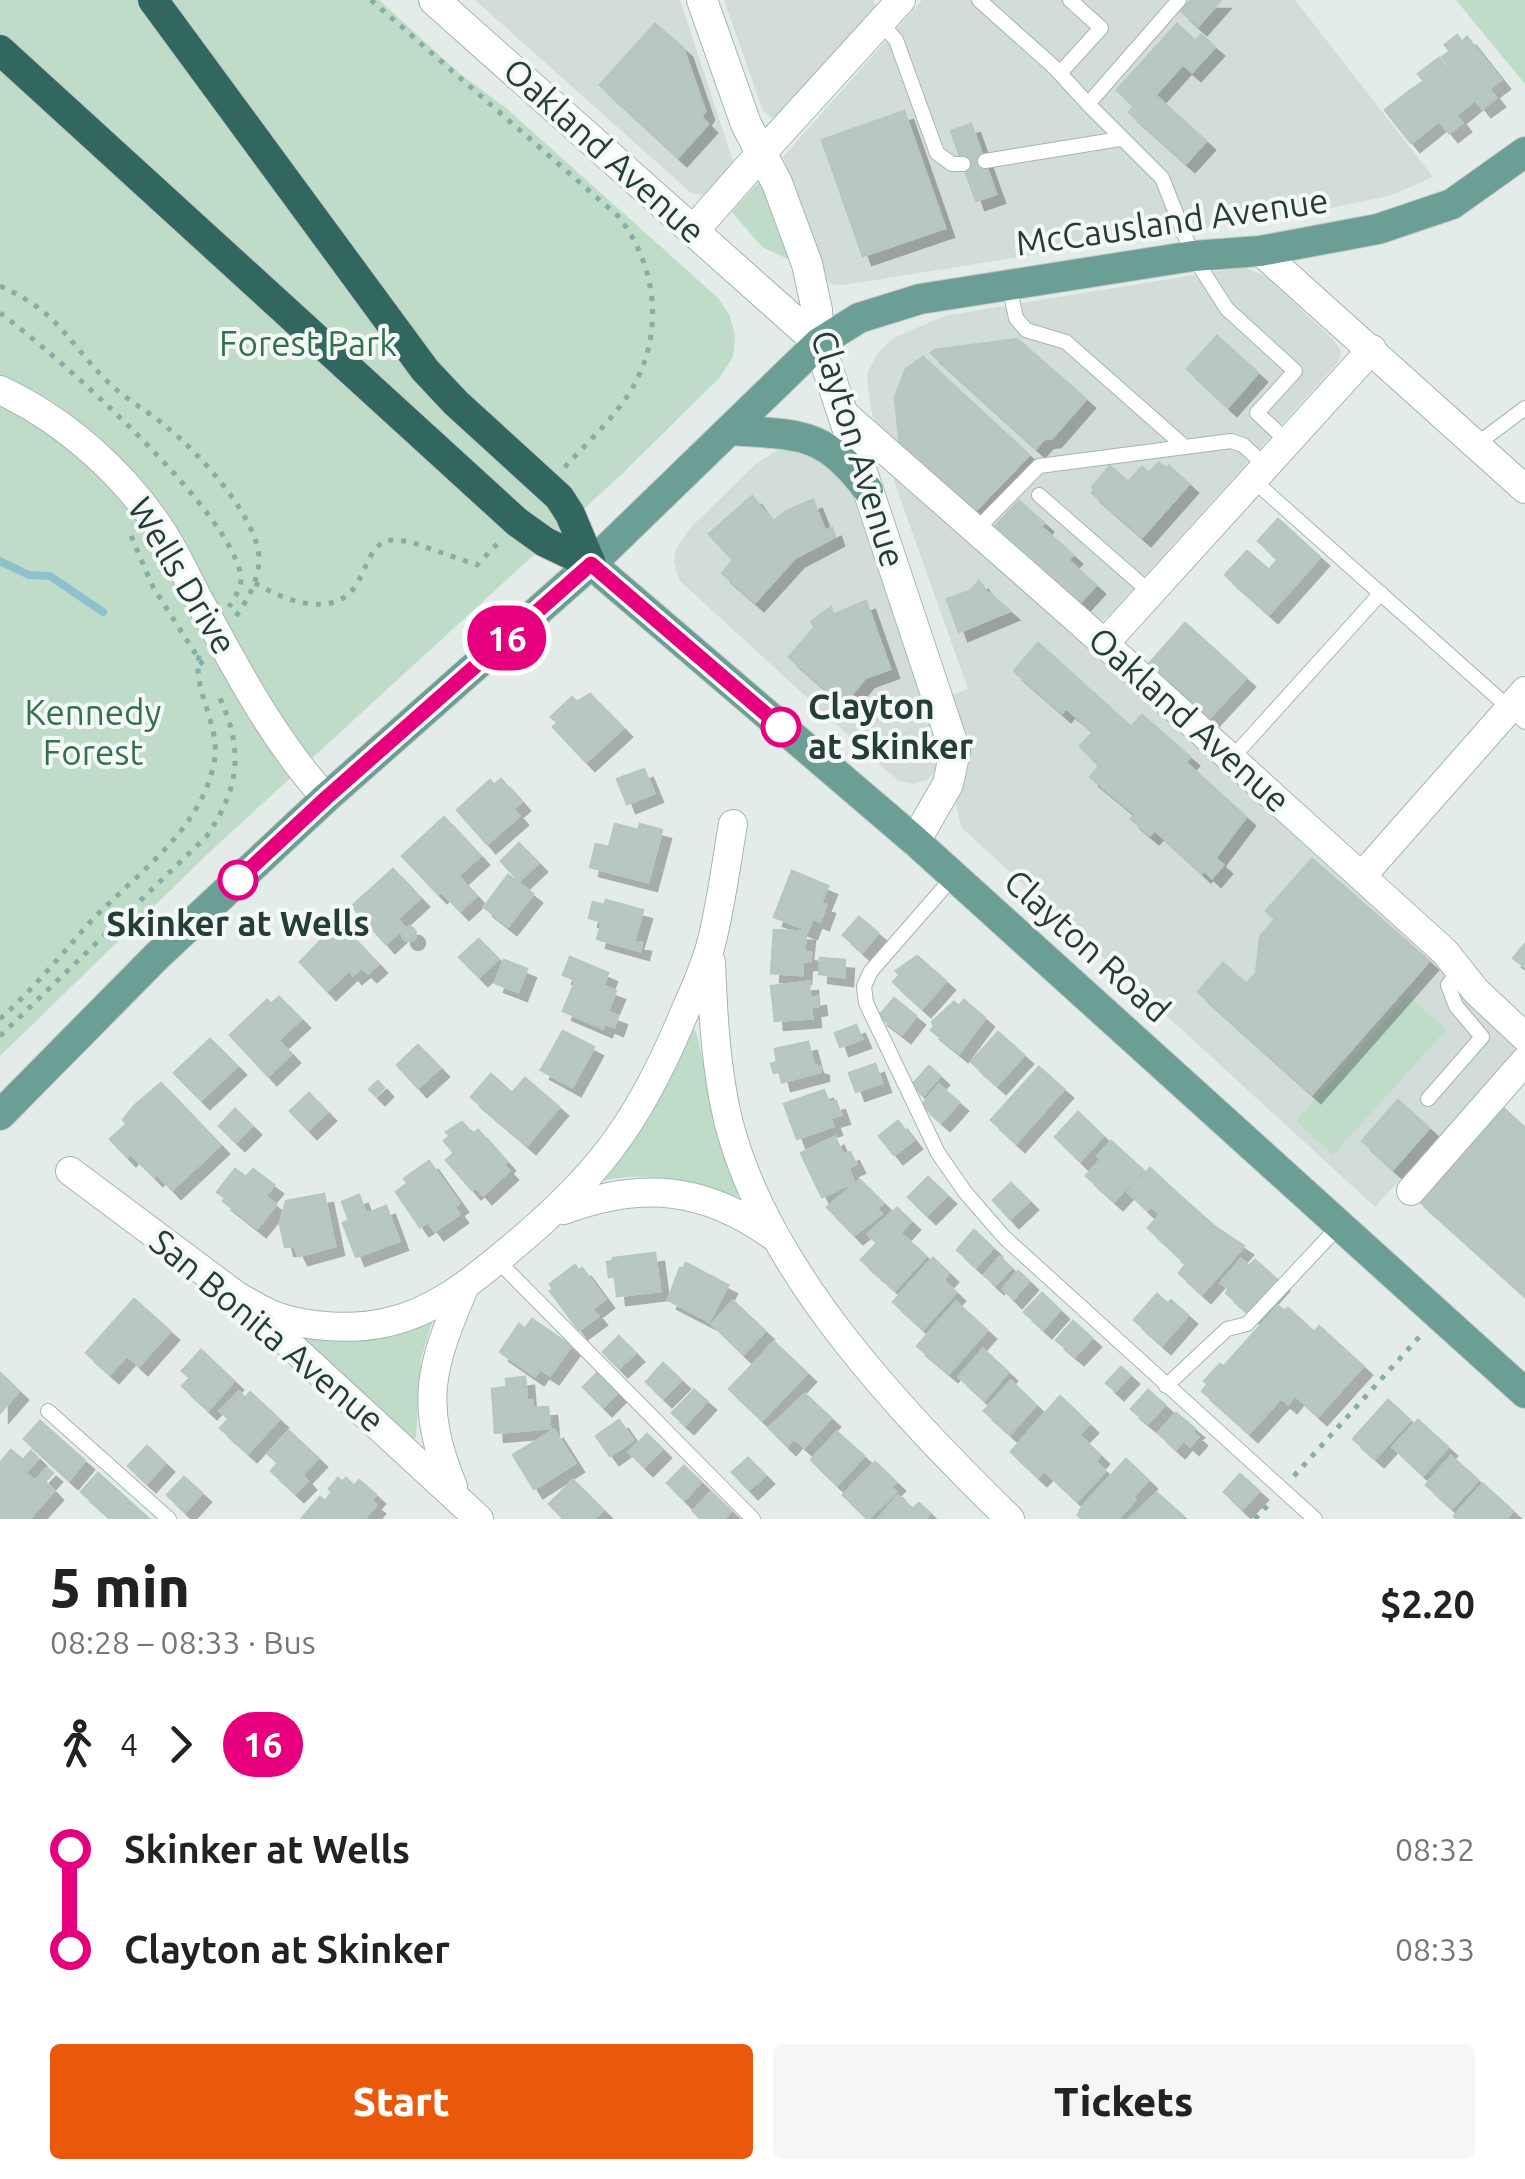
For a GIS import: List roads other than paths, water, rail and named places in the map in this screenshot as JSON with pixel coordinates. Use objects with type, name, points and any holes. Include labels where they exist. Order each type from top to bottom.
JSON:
[{"type":"highway","points":[[154,0],[425,370],[559,497],[591,564]]},
{"type":"highway","points":[[0,50],[517,522],[545,542],[591,564]]},
{"type":"main road","name":"McCausland Avenue","points":[[0,1115],[156,956],[326,798],[591,564],[819,342],[859,318],[890,307],[1008,284],[1193,256],[1260,251],[1378,229],[1452,204],[1525,152]]},
{"type":"main road","points":[[729,430],[816,441],[840,456],[868,490]]},
{"type":"main road","name":"Clayton Road","points":[[591,564],[915,841],[1525,1393]]},
{"type":"street","name":"Oakland Avenue","points":[[434,0],[819,342]]},
{"type":"street","name":"Clayton Avenue","points":[[702,0],[746,124],[778,184],[807,264],[819,342],[955,750],[948,784],[915,841]]},
{"type":"street","points":[[693,231],[901,0]]},
{"type":"street","points":[[1260,251],[1525,488]]},
{"type":"street","points":[[1105,643],[1372,349]]},
{"type":"street","name":"Wells Drive","points":[[0,390],[54,421],[131,490],[162,531],[284,747],[326,798]]},
{"type":"street","name":"Oakland Avenue","points":[[843,413],[1105,643],[1445,952],[1476,991],[1525,1038]]},
{"type":"street","points":[[1362,876],[1520,707]]},
{"type":"street","points":[[237,1296],[278,1316],[352,1327],[385,1323],[464,1288],[553,1214],[592,1175],[627,1130],[673,1040],[711,946],[734,824]]},
{"type":"street","points":[[711,946],[716,1034],[728,1120],[774,1237],[805,1286],[864,1362],[1010,1519]]},
{"type":"street","points":[[1410,1191],[1525,1061]]},
{"type":"street","name":"San Bonita Avenue","points":[[70,1171],[237,1296],[480,1519]]},
{"type":"street","points":[[553,1214],[602,1196],[637,1192],[682,1195],[733,1211],[774,1237]]},
{"type":"street","name":"San Bonita Avenue","points":[[458,1498],[437,1440],[432,1389],[438,1350],[464,1288]]},
{"type":"lane","points":[[979,0],[1060,74],[1164,182],[1193,256],[1226,309],[1295,370],[1257,414],[1288,442]]},
{"type":"lane","points":[[1060,74],[1101,28],[1070,0]]},
{"type":"lane","points":[[1088,104],[1179,0]]},
{"type":"lane","points":[[880,22],[896,40],[937,153],[943,160],[963,164]]},
{"type":"lane","points":[[985,161],[1120,139]]},
{"type":"lane","points":[[1008,284],[1016,318],[1026,330],[1066,342],[1185,447]]},
{"type":"lane","points":[[1476,444],[1525,408]]},
{"type":"lane","points":[[977,529],[1040,466],[1232,441],[1243,445],[1260,473],[1381,594],[1520,707]]},
{"type":"lane","points":[[1039,494],[1152,593]]},
{"type":"lane","points":[[1232,758],[1381,594]]},
{"type":"lane","points":[[954,876],[872,971],[864,986],[866,1003],[938,1153],[964,1192],[1024,1259],[1315,1519]]},
{"type":"lane","points":[[1428,1099],[1482,1037],[1456,1006],[1448,985],[1460,970]]},
{"type":"lane","points":[[1166,1386],[1227,1329],[1247,1324],[1340,1224]]},
{"type":"lane","points":[[497,1260],[753,1519]]},
{"type":"lane","points":[[48,1410],[169,1519]]},
{"type":"waterway","points":[[0,561],[29,575],[50,576],[103,612]]},
{"type":"place","name":"Clayton at Skinker","points":[[781,727]]},
{"type":"place","name":"Skinker at Wells","points":[[238,880]]},
{"type":"park label","name":"Forest Park","points":[[308,344]]},
{"type":"park label","name":"Kennedy Forest","points":[[93,733]]}]
